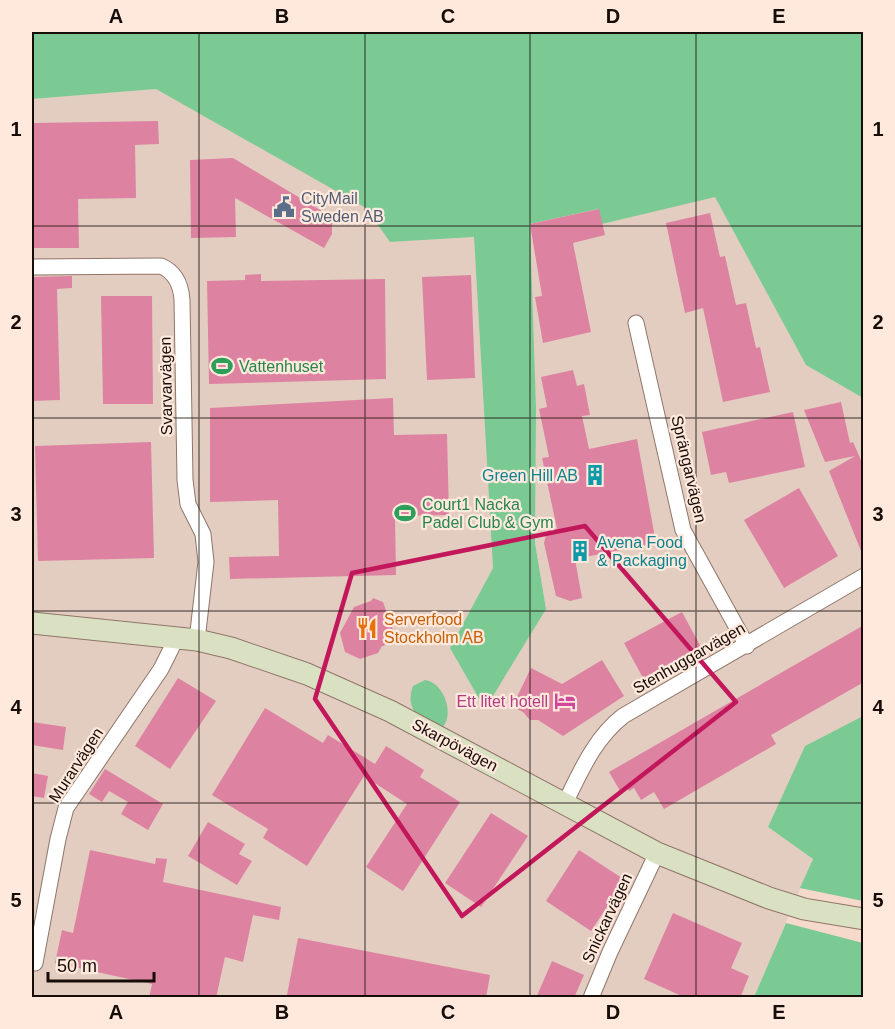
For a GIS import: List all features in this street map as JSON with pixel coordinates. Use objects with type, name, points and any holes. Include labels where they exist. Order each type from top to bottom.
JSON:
[{"type":"street","name":"Svarvarvägen","points":[[32,267],[161,266],[173,274],[179,286],[182,300],[185,480],[188,504],[203,534],[206,562],[187,638]]},
{"type":"street","name":"Sprängarvägen","points":[[636,323],[683,530],[747,646]]},
{"type":"street","name":"Stenhuggarvägen","points":[[565,803],[595,745],[614,723],[864,576]]},
{"type":"street","name":"Skarpövägen","points":[[32,623],[187,638],[231,648],[308,674],[390,711],[657,853],[795,906],[864,919]]},
{"type":"street","name":"Murarvägen","points":[[35,963],[66,808],[161,669],[187,638]]},
{"type":"street","name":"Snickarvägen","points":[[591,998],[657,853]]},
{"type":"highlighted area","points":[[585,526],[736,702],[462,916],[315,699],[352,573]]},
{"type":"shaded area","points":[[156,89],[367,208],[390,242],[474,237],[493,568],[450,648],[546,609],[535,543],[536,408],[530,224],[599,209],[603,224],[715,196],[806,365],[863,398],[863,716],[805,746],[768,827],[813,859],[754,997],[32,998],[32,99]]},
{"type":"green space","points":[[32,32],[863,32],[863,398],[806,365],[715,197],[602,224],[598,209],[530,224],[536,408],[535,543],[546,609],[485,709],[450,648],[493,568],[474,237],[390,242],[366,208],[156,89],[32,99]]},
{"type":"green space","points":[[425,680],[438,687],[446,700],[448,716],[441,729],[421,718],[411,702],[413,686]]},
{"type":"green space","points":[[863,716],[863,901],[800,888],[813,859],[768,827],[805,746]]},
{"type":"green space","points":[[786,923],[863,943],[863,997],[754,997]]},
{"type":"building","points":[[158,121],[159,144],[135,145],[136,198],[78,199],[79,248],[32,248],[32,123]]},
{"type":"building","name":"CityMail Sweden AB","points":[[233,158],[332,217],[332,234],[324,248],[235,198],[236,237],[191,238],[190,160]]},
{"type":"building","points":[[599,209],[605,235],[573,243],[591,332],[543,343],[535,297],[542,296],[530,224]]},
{"type":"building","points":[[710,213],[720,257],[725,256],[736,305],[746,303],[756,348],[760,347],[770,392],[723,402],[703,308],[685,313],[666,223]]},
{"type":"building","points":[[261,274],[261,281],[385,279],[386,379],[209,384],[207,281],[245,280],[245,275]]},
{"type":"building","points":[[471,275],[475,378],[427,380],[422,277]]},
{"type":"building","points":[[72,276],[72,288],[57,289],[60,400],[32,401],[32,277]]},
{"type":"building","points":[[101,296],[152,296],[153,404],[103,404]]},
{"type":"building","points":[[573,370],[577,386],[584,384],[590,415],[582,416],[589,449],[637,439],[656,543],[575,559],[582,598],[570,601],[556,596],[544,543],[547,531],[557,529],[542,458],[549,457],[539,409],[547,407],[541,377]]},
{"type":"building","points":[[393,398],[394,435],[447,434],[449,515],[395,516],[396,575],[230,579],[229,557],[279,556],[278,500],[210,502],[210,408]]},
{"type":"building","points":[[841,402],[850,443],[853,442],[864,467],[863,556],[829,471],[855,456],[825,462],[804,410]]},
{"type":"building","points":[[793,412],[805,467],[729,483],[726,472],[711,475],[702,432]]},
{"type":"building","points":[[151,442],[154,558],[38,561],[35,446]]},
{"type":"building","points":[[799,488],[838,556],[784,588],[744,520]]},
{"type":"building","name":"Serverfood Stockholm AB","points":[[373,598],[383,602],[393,630],[378,653],[360,659],[345,652],[340,633],[354,607],[371,601]]},
{"type":"building","points":[[682,612],[701,647],[643,678],[624,643]]},
{"type":"building","points":[[864,625],[864,682],[771,735],[776,744],[664,809],[654,792],[641,800],[634,788],[629,791],[627,787],[620,791],[609,772]]},
{"type":"building","name":"Ett litet hotell","points":[[602,660],[624,696],[563,736],[538,720],[530,720],[523,712],[512,707],[531,668],[562,684]]},
{"type":"building","points":[[178,678],[216,701],[170,769],[135,746]]},
{"type":"building","points":[[265,708],[323,743],[328,735],[375,764],[386,746],[424,770],[420,777],[460,802],[403,891],[366,867],[407,804],[364,776],[307,866],[263,838],[268,829],[212,795]]},
{"type":"building","points":[[32,722],[66,727],[63,750],[32,745]]},
{"type":"building","points":[[105,769],[163,804],[148,830],[121,814],[128,802],[109,791],[102,802],[89,794]]},
{"type":"building","points":[[32,773],[48,776],[44,798],[32,796]]},
{"type":"building","points":[[491,813],[528,836],[481,907],[445,883]]},
{"type":"building","points":[[208,822],[245,844],[239,854],[252,861],[237,885],[188,856]]},
{"type":"building","points":[[90,850],[155,864],[156,858],[167,859],[163,882],[281,907],[279,920],[253,915],[243,962],[225,957],[216,998],[149,998],[152,984],[55,963],[62,930],[73,933]]},
{"type":"building","points":[[579,850],[625,880],[591,931],[546,901]]},
{"type":"building","points":[[673,913],[742,943],[731,968],[749,976],[740,998],[686,998],[644,979]]},
{"type":"building","points":[[298,938],[490,975],[486,998],[302,998],[287,995]]},
{"type":"building","points":[[552,961],[584,975],[574,998],[536,998]]},
{"type":"place","name":"CityMail Sweden AB","points":[[284,207]]},
{"type":"place","name":"Vattenhuset","points":[[222,366]]},
{"type":"place","name":"Green Hill AB","points":[[595,475]]},
{"type":"place","name":"Court1 Nacka Padel Club & Gym","points":[[405,513]]},
{"type":"place","name":"Avena Food & Packaging","points":[[580,551]]},
{"type":"place","name":"Serverfood Stockholm AB","points":[[367,628]]},
{"type":"place","name":"Ett litet hotell","points":[[565,701]]}]
